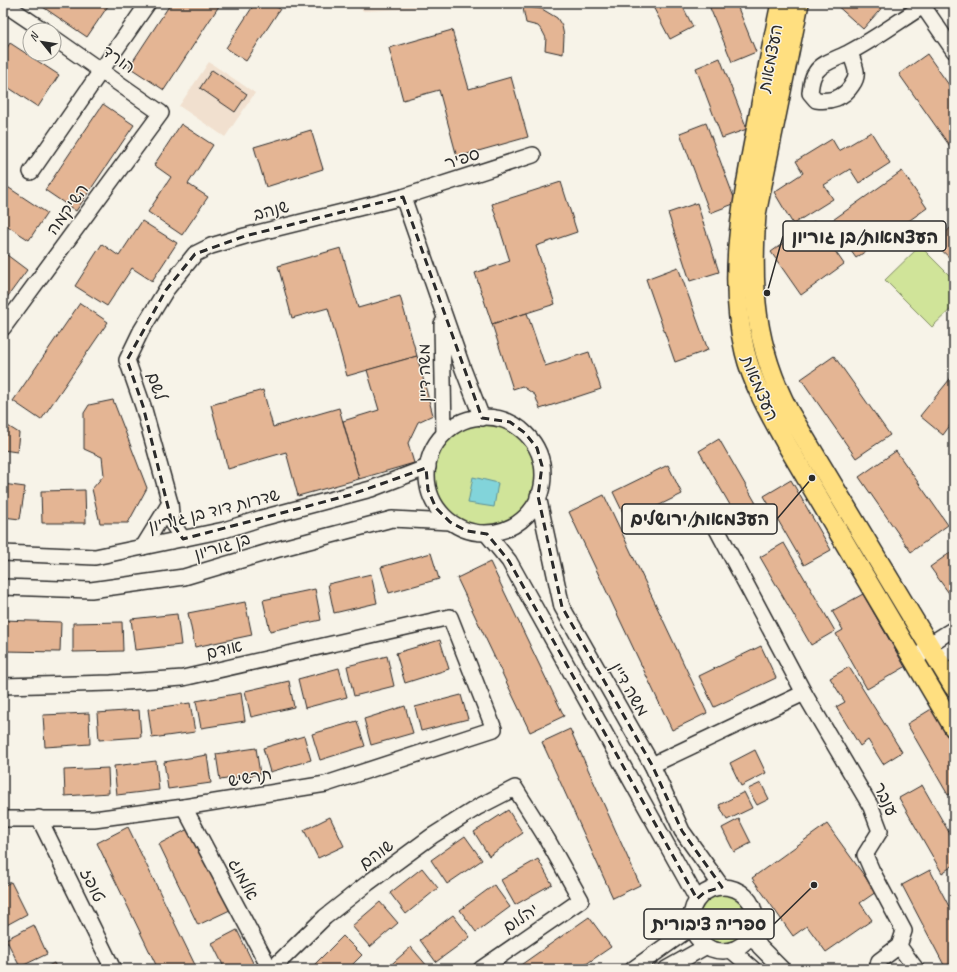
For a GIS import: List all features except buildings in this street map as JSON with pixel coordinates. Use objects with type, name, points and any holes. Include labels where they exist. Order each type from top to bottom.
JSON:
[{"type":"main road","name":"העצמאות","points":[[781,3],[748,170],[738,239],[736,281],[738,315],[742,341],[752,374],[773,419],[954,728]]},
{"type":"main road","name":"העצמאות","points":[[799,3],[756,214],[754,288],[760,333],[772,376],[789,412],[954,687]]},
{"type":"street","points":[[3,3],[31,22]]},
{"type":"street","points":[[31,172],[148,3]]},
{"type":"street","points":[[850,53],[923,6],[954,51]]},
{"type":"street","name":"הורד","points":[[62,43],[161,112]]},
{"type":"street","name":"השיקמה","points":[[3,328],[161,112]]},
{"type":"street","name":"ספיר","points":[[403,197],[533,155]]},
{"type":"street","name":"שנהב","points":[[166,290],[195,254],[212,246],[245,236],[403,197]]},
{"type":"street","name":"משה דיין","points":[[403,197],[442,311],[482,418]]},
{"type":"street","name":"לשם","points":[[166,290],[141,331],[127,360],[144,406],[170,503],[172,523],[183,539]]},
{"type":"street","name":"משה דיין","points":[[442,311],[444,434]]},
{"type":"street","points":[[492,417],[510,422],[526,433],[537,448],[542,466],[542,486],[535,504],[523,520],[506,530],[486,534],[467,531],[450,522],[436,508],[428,490],[426,471],[431,453],[444,434],[456,425],[473,418],[482,418],[492,417]]},
{"type":"street","name":"שדרות דוד בן גוריון","points":[[3,553],[95,557],[224,530],[262,518],[357,493],[428,467]]},
{"type":"street","name":"משה דיין","points":[[538,496],[562,607],[652,765],[682,831],[722,887]]},
{"type":"street","points":[[143,547],[170,503]]},
{"type":"street","name":"בן גוריון","points":[[3,587],[91,590],[184,577],[275,550],[392,519],[450,522]]},
{"type":"street","name":"ענבר","points":[[712,520],[804,693],[872,807],[880,831],[865,854],[872,871],[904,931],[899,946]]},
{"type":"street","points":[[486,534],[508,561],[697,899]]},
{"type":"street","name":"אודם","points":[[3,686],[111,683],[182,678],[450,617],[494,729]]},
{"type":"street","points":[[933,652],[954,629]]},
{"type":"street","points":[[915,663],[919,655],[954,648]]},
{"type":"street","points":[[652,765],[804,693]]},
{"type":"street","name":"תרשיש","points":[[3,819],[94,819],[184,807],[326,784],[494,729]]},
{"type":"street","name":"שוהם","points":[[271,969],[325,917],[368,883],[432,836],[478,807],[516,788],[547,839],[581,900]]},
{"type":"street","name":"אלמוג","points":[[184,807],[271,969]]},
{"type":"street","name":"טופז","points":[[39,818],[113,969]]},
{"type":"street","points":[[722,887],[736,889],[745,895],[751,903],[755,913],[755,924],[752,934],[745,943],[736,949],[715,951],[705,946],[697,939],[690,919],[692,908],[697,899],[705,892],[722,887]]},
{"type":"street","name":"יהלום","points":[[481,969],[581,900]]},
{"type":"street","points":[[633,969],[692,927]]},
{"type":"street","points":[[752,934],[760,947],[782,969]]},
{"type":"street","points":[[666,969],[705,946]]},
{"type":"street","points":[[877,969],[878,961],[899,946],[916,969]]},
{"type":"street","points":[[731,950],[754,969]]},
{"type":"highlighted area","points":[[403,197],[482,418],[510,422],[525,433],[537,448],[542,466],[538,496],[562,607],[652,765],[682,831],[722,887],[705,892],[697,899],[509,561],[487,534],[467,531],[450,522],[436,508],[428,490],[426,468],[350,495],[183,539],[172,523],[143,406],[127,360],[166,290],[195,254],[245,236]]},
{"type":"shaded area","points":[[350,3],[450,3],[442,7],[364,11]]},
{"type":"shaded area","points":[[209,62],[255,93],[225,137],[179,106]]},
{"type":"green space","points":[[920,246],[954,280],[954,306],[932,327],[885,280]]},
{"type":"green space","points":[[485,420],[506,424],[516,429],[524,436],[531,444],[536,454],[540,475],[536,496],[531,506],[524,514],[516,521],[506,526],[485,530],[464,526],[454,521],[446,514],[439,506],[434,496],[430,475],[434,454],[439,444],[446,436],[454,429],[464,424]]},
{"type":"green space","points":[[717,889],[729,889],[740,894],[748,902],[753,913],[751,931],[740,944],[729,949],[717,949],[706,944],[698,936],[693,925],[693,913],[698,902],[706,894]]},
{"type":"water","points":[[473,477],[498,483],[494,507],[468,503]]},
{"type":"place","name":"העצמאות/בן גוריון","points":[[767,293]]},
{"type":"place","name":"העצמאות/ירושלים","points":[[812,478]]},
{"type":"place","name":"ספריה ציבורית","points":[[814,885]]}]
